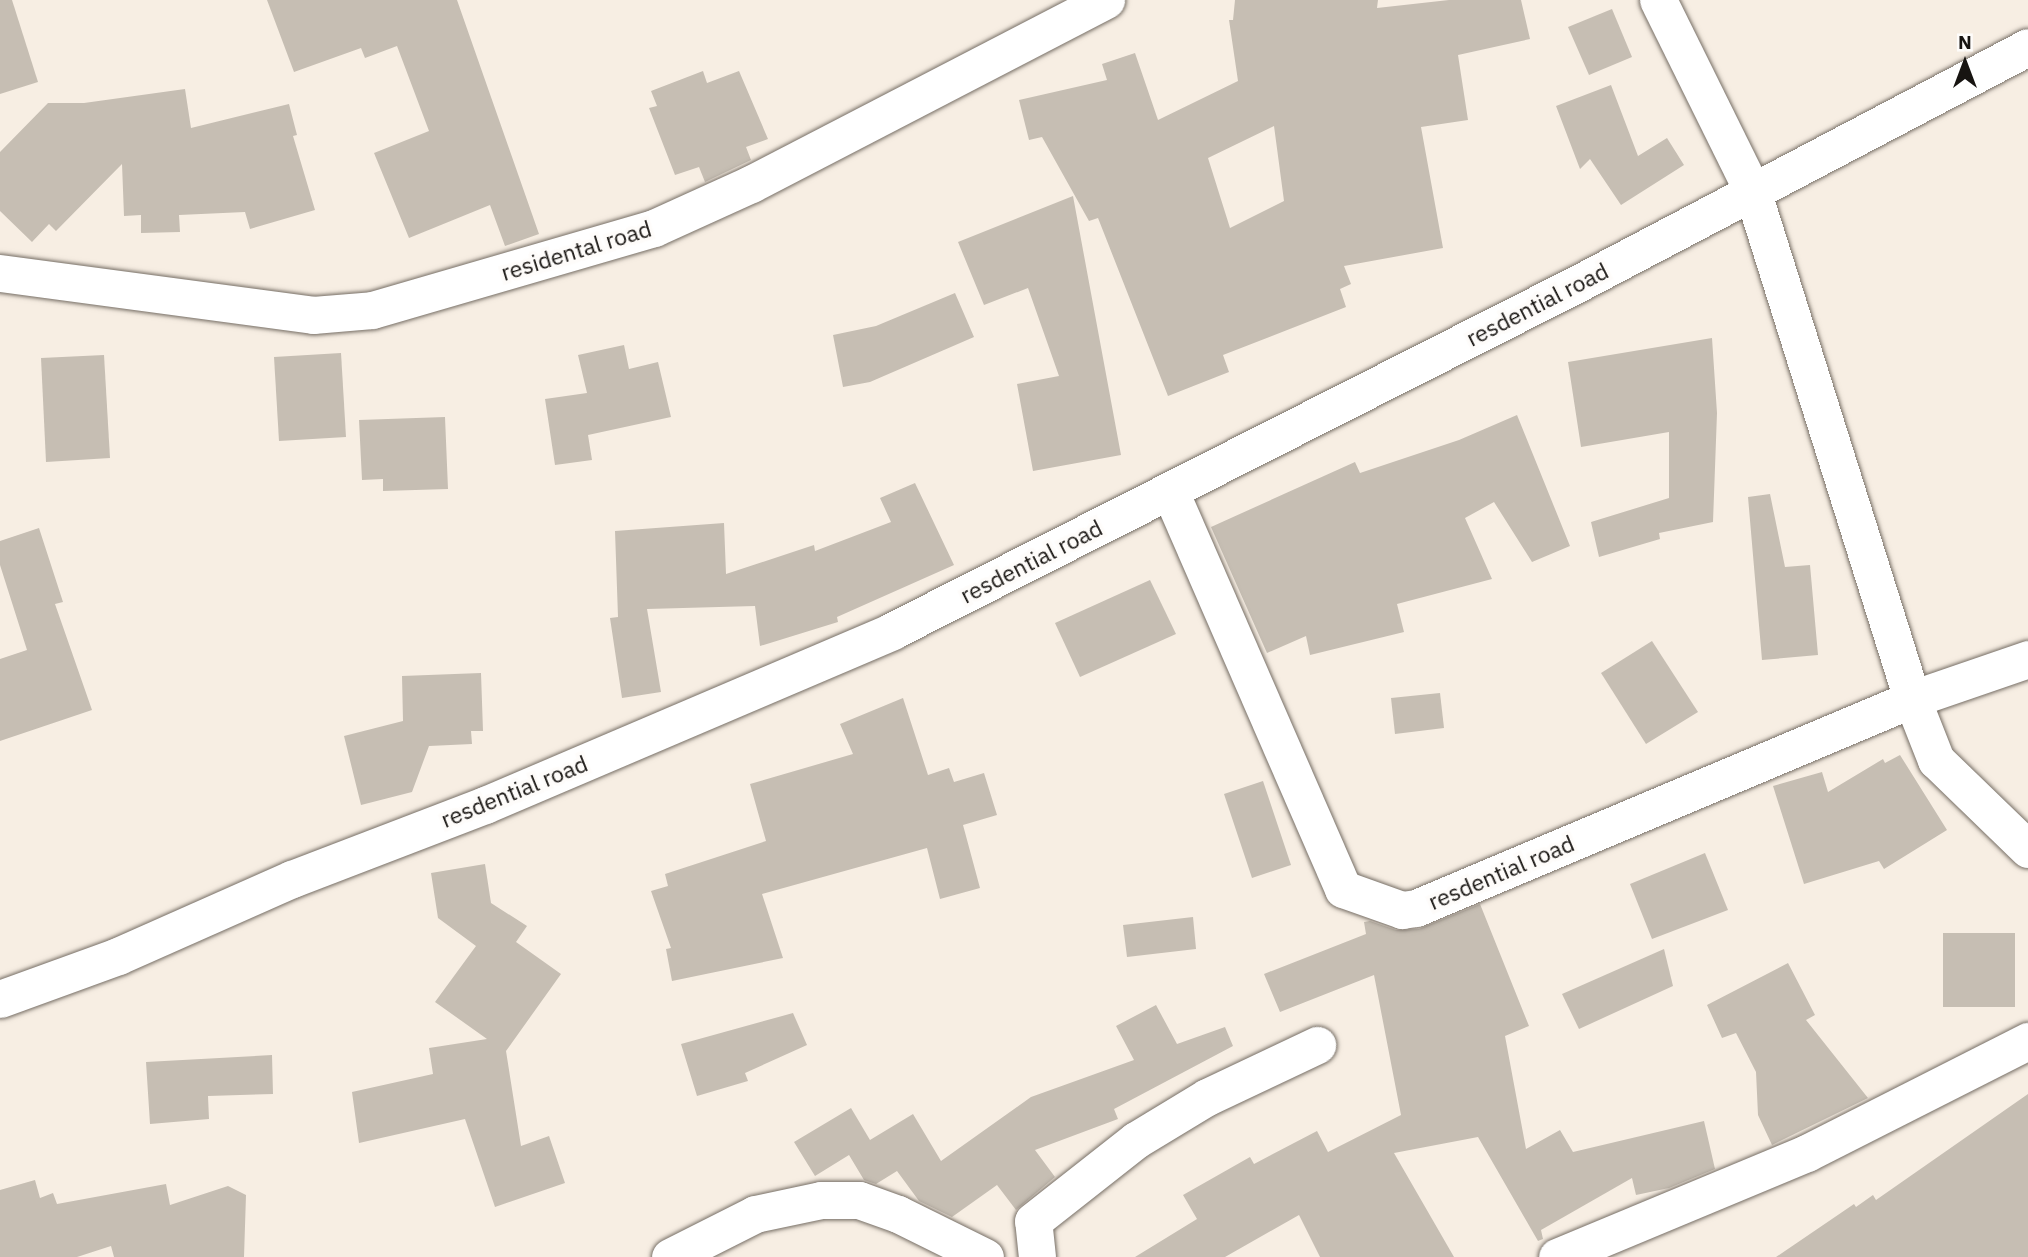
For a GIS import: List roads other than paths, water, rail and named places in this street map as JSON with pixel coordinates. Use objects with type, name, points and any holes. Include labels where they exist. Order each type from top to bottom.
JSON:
[{"type":"street","name":"residental road","points":[[0,273],[313,315],[372,310],[654,228],[751,184],[1106,0]]},
{"type":"street","points":[[1658,0],[1752,190],[1912,699],[1936,760],[2028,849]]},
{"type":"street","name":"resdential road","points":[[0,999],[118,956],[292,878],[485,805],[892,631],[1577,284],[2028,47]]},
{"type":"street","name":"resdential road","points":[[1170,491],[1343,889],[1402,909],[1416,908],[1912,699],[2028,659]]},
{"type":"street","points":[[1557,1257],[1807,1153],[2028,1041]]},
{"type":"street","points":[[1037,1257],[1033,1222],[1136,1140],[1208,1097],[1317,1045]]},
{"type":"street","points":[[670,1257],[755,1214],[821,1200],[859,1200],[898,1214],[985,1257]]}]
